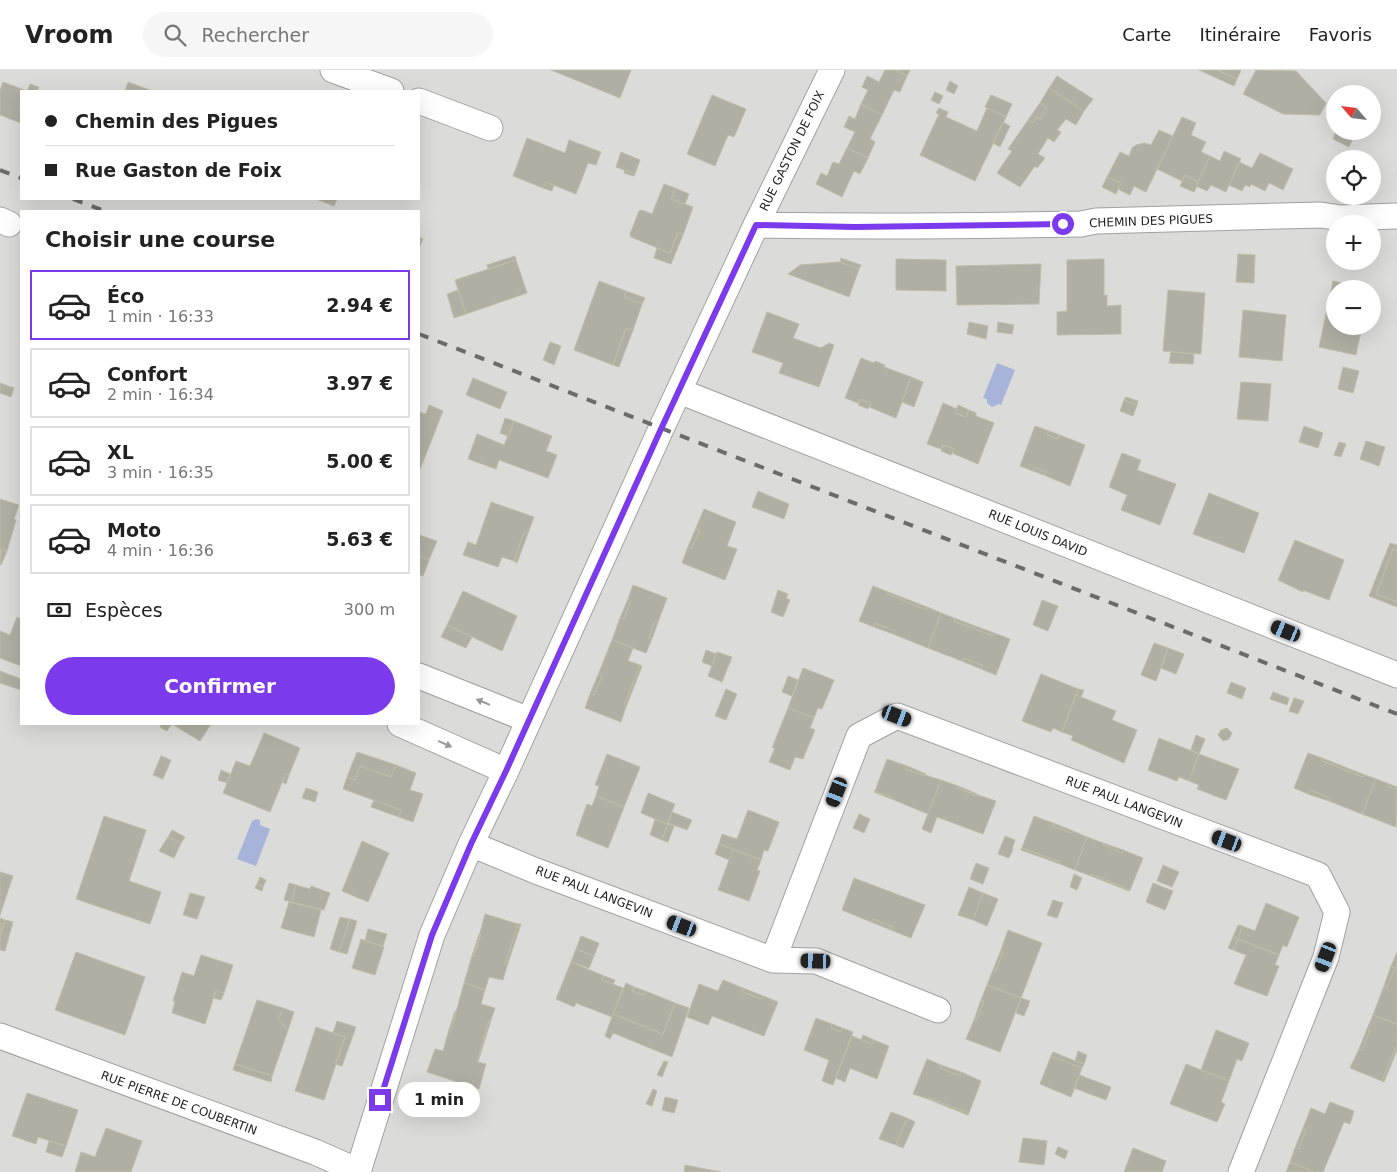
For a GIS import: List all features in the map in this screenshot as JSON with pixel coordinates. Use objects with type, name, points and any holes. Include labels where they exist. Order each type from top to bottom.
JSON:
[{"type":"street","points":[[333,70],[388,90]]},
{"type":"street","name":"RUE GASTON DE FOIX","points":[[358,1171],[432,935],[471,844],[756,225],[832,70]]},
{"type":"street","points":[[420,102],[490,128]]},
{"type":"street","name":"CHEMIN DES PIGUES","points":[[756,225],[855,227],[956,226],[1321,215],[1340,218],[1397,216]]},
{"type":"street","name":"RUE LOUIS DAVID","points":[[679,392],[1397,675]]},
{"type":"street","points":[[420,676],[529,720]]},
{"type":"street","name":"RUE PAUL LANGEVIN","points":[[773,960],[859,736],[897,716],[1318,875],[1337,912],[1326,957],[1241,1172]]},
{"type":"street","points":[[402,725],[506,771]]},
{"type":"street","name":"RUE PAUL LANGEVIN","points":[[471,844],[536,871],[773,960],[816,961],[938,1010]]},
{"type":"street","name":"RUE PIERRE DE COUBERTIN","points":[[0,1036],[131,1086],[315,1152],[358,1171]]},
{"type":"shaded area","points":[[0,70],[1397,70],[1397,1172],[0,1172]]},
{"type":"water","points":[[997,363],[1015,370],[1001,405],[992,407],[987,403],[987,399],[983,398]]},
{"type":"water","points":[[260,820],[260,825],[270,829],[256,866],[237,859],[252,821]]},
{"type":"building","points":[[551,70],[631,70],[620,98]]},
{"type":"building","points":[[885,70],[895,70],[907,76],[900,92],[894,90],[882,115],[861,104],[868,90],[862,87],[867,76],[879,82]]},
{"type":"building","points":[[895,70],[910,70],[907,76]]},
{"type":"building","points":[[1199,70],[1217,70],[1237,79],[1234,86]]},
{"type":"building","points":[[1217,70],[1241,70],[1237,79]]},
{"type":"building","points":[[1256,70],[1296,71],[1326,103],[1320,115],[1283,114],[1243,94]]},
{"type":"building","points":[[1057,76],[1093,99],[1084,111],[1049,88]]},
{"type":"building","points":[[950,81],[958,86],[954,94],[946,90]]},
{"type":"building","points":[[3,82],[24,90],[20,90],[20,123],[0,115],[0,90]]},
{"type":"building","points":[[128,82],[149,90],[125,90]]},
{"type":"building","points":[[30,84],[39,87],[38,90],[27,90]]},
{"type":"building","points":[[1049,88],[1084,111],[1076,125],[1066,119],[1057,130],[1061,132],[1054,142],[1048,138],[1038,154],[1045,158],[1037,168],[1035,166],[1020,187],[997,173],[1012,151],[1008,149],[1028,120],[1033,123],[1037,117],[1040,119],[1047,108],[1040,103]]},
{"type":"building","points":[[935,92],[943,96],[939,104],[931,100]]},
{"type":"building","points":[[712,95],[746,109],[734,137],[728,135],[715,166],[687,154]]},
{"type":"building","points":[[991,95],[1012,104],[1006,117],[985,107]]},
{"type":"building","points":[[1040,103],[1047,108],[1040,119],[1037,117],[1033,123],[1028,120]]},
{"type":"building","points":[[861,104],[882,115],[870,139],[875,142],[868,158],[847,148],[855,132],[844,127],[849,116],[855,119]]},
{"type":"building","points":[[939,108],[948,112],[946,117],[977,131],[987,108],[1006,117],[975,181],[920,155],[939,114],[936,113]]},
{"type":"building","points":[[1182,117],[1196,123],[1191,135],[1206,142],[1201,152],[1210,156],[1198,182],[1185,175],[1182,181],[1157,169]]},
{"type":"building","points":[[1003,122],[1010,126],[1000,147],[993,143]]},
{"type":"building","points":[[1159,130],[1173,136],[1146,192],[1134,186],[1130,195],[1118,189],[1121,183],[1107,177],[1120,152],[1129,156],[1132,148],[1136,145],[1145,143],[1151,145]]},
{"type":"building","points":[[527,138],[565,153],[569,140],[601,152],[596,165],[588,163],[576,194],[546,182],[543,188],[513,176]]},
{"type":"building","points":[[1335,140],[1352,140],[1349,147]]},
{"type":"building","points":[[847,148],[868,158],[860,174],[854,171],[842,197],[816,184],[821,173],[827,176],[833,162],[839,164]]},
{"type":"building","points":[[1224,151],[1241,159],[1226,192],[1211,185],[1207,191],[1196,186],[1210,156],[1220,161]]},
{"type":"building","points":[[621,152],[640,160],[635,174],[616,167]]},
{"type":"building","points":[[1260,153],[1293,169],[1283,190],[1269,183],[1265,191],[1251,184],[1250,187],[1245,185],[1242,191],[1229,185],[1239,162],[1252,168]]},
{"type":"building","points":[[625,170],[635,174],[634,176],[624,173]]},
{"type":"building","points":[[1185,175],[1199,182],[1194,192],[1180,186]]},
{"type":"building","points":[[1107,177],[1121,183],[1116,194],[1102,187]]},
{"type":"building","points":[[546,182],[554,185],[552,191],[543,188]]},
{"type":"building","points":[[664,184],[675,188],[671,199],[693,207],[683,235],[678,232],[670,253],[631,237],[630,234],[639,211],[642,210],[652,214]]},
{"type":"building","points":[[675,188],[689,194],[685,204],[671,199]]},
{"type":"building","points":[[319,200],[337,200],[334,206]]},
{"type":"building","points":[[678,232],[683,235],[671,264],[654,258],[657,248],[670,253]]},
{"type":"building","points":[[1238,254],[1255,255],[1254,283],[1236,282]]},
{"type":"building","points":[[515,256],[516,260],[488,269],[487,265]]},
{"type":"building","points":[[841,258],[861,265],[859,269],[840,262]]},
{"type":"building","points":[[896,259],[946,260],[946,291],[896,290]]},
{"type":"building","points":[[1104,259],[1104,295],[1107,295],[1107,306],[1121,305],[1121,334],[1057,335],[1057,312],[1067,311],[1067,260]]},
{"type":"building","points":[[516,260],[527,293],[466,314],[455,280]]},
{"type":"building","points":[[840,262],[859,269],[849,297],[788,274],[800,265]]},
{"type":"building","points":[[1041,264],[1039,304],[957,305],[956,266]]},
{"type":"building","points":[[599,281],[626,291],[624,297],[642,304],[633,330],[626,328],[613,365],[574,350]]},
{"type":"building","points":[[458,290],[466,314],[454,318],[447,294]]},
{"type":"building","points":[[1168,290],[1205,293],[1201,354],[1163,351]]},
{"type":"building","points":[[626,291],[645,298],[642,304],[624,297]]},
{"type":"building","points":[[1243,310],[1286,315],[1282,361],[1239,357]]},
{"type":"building","points":[[767,312],[799,324],[793,338],[821,348],[829,343],[834,345],[819,387],[779,373],[783,363],[752,352]]},
{"type":"building","points":[[1326,314],[1326,335],[1360,335],[1356,355],[1319,347]]},
{"type":"building","points":[[969,322],[988,326],[986,339],[967,334]]},
{"type":"building","points":[[998,322],[1014,325],[1012,334],[997,332]]},
{"type":"building","points":[[626,328],[633,330],[619,367],[613,365]]},
{"type":"building","points":[[550,342],[561,346],[554,365],[543,360]]},
{"type":"building","points":[[1171,352],[1194,354],[1193,364],[1169,363]]},
{"type":"building","points":[[861,358],[874,363],[875,361],[885,365],[884,367],[911,377],[896,418],[869,407],[871,403],[860,399],[858,403],[845,398]]},
{"type":"building","points":[[1343,367],[1359,371],[1353,393],[1338,389]]},
{"type":"building","points":[[911,377],[923,382],[914,407],[902,402]]},
{"type":"building","points":[[473,378],[507,392],[500,409],[466,395]]},
{"type":"building","points":[[1241,382],[1271,384],[1268,421],[1237,419]]},
{"type":"building","points":[[0,383],[14,388],[11,397],[0,393]]},
{"type":"building","points":[[1126,397],[1138,401],[1137,405],[1124,400]]},
{"type":"building","points":[[860,399],[871,403],[868,409],[858,405]]},
{"type":"building","points":[[1124,400],[1137,405],[1133,416],[1120,411]]},
{"type":"building","points":[[943,403],[957,409],[955,413],[966,417],[969,410],[976,413],[976,416],[994,423],[978,464],[952,453],[954,449],[943,445],[941,449],[927,444]]},
{"type":"building","points":[[429,405],[443,411],[420,469],[420,412],[426,414]]},
{"type":"building","points":[[958,405],[969,410],[966,417],[955,413]]},
{"type":"building","points":[[505,418],[514,421],[508,436],[500,433]]},
{"type":"building","points":[[514,421],[552,436],[546,451],[557,455],[548,478],[499,460],[496,469],[468,459],[477,434],[504,445]]},
{"type":"building","points":[[1035,426],[1049,431],[1047,435],[1058,439],[1060,435],[1085,445],[1070,486],[1044,475],[1046,472],[1034,467],[1033,471],[1020,466]]},
{"type":"building","points":[[1304,426],[1323,433],[1318,448],[1299,442]]},
{"type":"building","points":[[1049,431],[1060,435],[1058,439],[1047,435]]},
{"type":"building","points":[[1366,441],[1385,447],[1379,466],[1360,459]]},
{"type":"building","points":[[1339,442],[1346,444],[1341,457],[1334,455]]},
{"type":"building","points":[[943,445],[954,449],[951,455],[941,451]]},
{"type":"building","points":[[1122,453],[1141,460],[1137,470],[1176,484],[1160,525],[1121,510],[1127,495],[1109,487]]},
{"type":"building","points":[[1034,467],[1046,472],[1044,475],[1033,471]]},
{"type":"building","points":[[758,491],[789,504],[784,519],[752,507]]},
{"type":"building","points":[[1209,493],[1259,513],[1244,553],[1193,534]]},
{"type":"building","points":[[0,499],[19,505],[7,551],[1,549],[0,551]]},
{"type":"building","points":[[491,502],[534,517],[528,533],[524,532],[514,561],[502,557],[498,567],[463,555],[468,542],[476,545]]},
{"type":"building","points":[[704,509],[736,522],[727,546],[737,549],[725,580],[682,563],[688,547],[691,549],[700,530],[696,528]]},
{"type":"building","points":[[696,528],[700,530],[691,549],[688,547]]},
{"type":"building","points":[[524,532],[528,533],[517,563],[514,561]]},
{"type":"building","points":[[420,535],[437,541],[429,560],[420,556]]},
{"type":"building","points":[[1295,540],[1344,560],[1329,600],[1303,590],[1303,592],[1278,580]]},
{"type":"building","points":[[1390,543],[1397,545],[1397,551],[1393,549],[1376,594],[1397,602],[1397,607],[1369,596]]},
{"type":"building","points":[[1,549],[7,551],[0,565]]},
{"type":"building","points":[[1393,549],[1397,551],[1397,602],[1376,594]]},
{"type":"building","points":[[420,556],[429,560],[423,576],[420,575]]},
{"type":"building","points":[[633,585],[667,598],[658,622],[655,621],[649,637],[652,639],[646,653],[612,640],[620,618],[624,619],[631,600],[628,599]]},
{"type":"building","points":[[873,586],[888,592],[887,594],[927,610],[927,607],[941,613],[928,648],[893,634],[895,631],[875,623],[874,627],[859,621]]},
{"type":"building","points":[[778,590],[788,594],[786,598],[790,600],[783,617],[771,612]]},
{"type":"building","points":[[463,591],[517,616],[502,651],[447,625]]},
{"type":"building","points":[[888,592],[927,607],[927,610],[887,594]]},
{"type":"building","points":[[628,599],[631,600],[624,619],[620,618]]},
{"type":"building","points":[[1042,600],[1058,606],[1048,631],[1033,625]]},
{"type":"building","points":[[941,613],[954,618],[954,621],[994,636],[994,633],[1010,639],[996,675],[981,669],[982,665],[963,658],[962,661],[928,648]]},
{"type":"building","points":[[17,617],[20,618],[20,666],[0,658],[0,631],[10,635]]},
{"type":"building","points":[[954,618],[994,633],[994,636],[954,621]]},
{"type":"building","points":[[655,621],[658,622],[652,639],[649,637]]},
{"type":"building","points":[[875,623],[895,631],[893,634],[874,627]]},
{"type":"building","points":[[447,625],[472,637],[466,648],[441,637]]},
{"type":"building","points":[[612,640],[633,648],[628,661],[640,665],[624,706],[626,707],[621,722],[585,708],[590,694],[594,695],[602,676],[598,675]]},
{"type":"building","points":[[1154,643],[1168,648],[1156,681],[1141,675]]},
{"type":"building","points":[[1168,648],[1184,654],[1176,674],[1161,668]]},
{"type":"building","points":[[706,650],[716,654],[712,666],[702,662]]},
{"type":"building","points":[[717,652],[732,657],[722,682],[708,676]]},
{"type":"building","points":[[963,658],[982,665],[981,669],[962,661]]},
{"type":"building","points":[[640,665],[642,666],[626,707],[624,706]]},
{"type":"building","points":[[803,668],[834,680],[822,709],[818,708],[814,718],[788,708]]},
{"type":"building","points":[[0,671],[20,679],[20,690],[0,683]]},
{"type":"building","points":[[1041,674],[1078,689],[1062,732],[1053,728],[1051,732],[1022,721]]},
{"type":"building","points":[[598,675],[602,676],[594,695],[590,694]]},
{"type":"building","points":[[788,676],[798,680],[792,696],[782,692]]},
{"type":"building","points":[[1231,682],[1246,688],[1242,699],[1227,693]]},
{"type":"building","points":[[726,689],[737,694],[726,720],[715,716]]},
{"type":"building","points":[[1078,689],[1084,690],[1081,697],[1076,695]]},
{"type":"building","points":[[1273,692],[1289,698],[1287,705],[1270,699]]},
{"type":"building","points":[[1076,695],[1116,711],[1112,720],[1137,730],[1124,763],[1071,740],[1073,736],[1062,732]]},
{"type":"building","points":[[1294,698],[1304,701],[1298,714],[1289,711]]},
{"type":"building","points":[[788,708],[814,718],[810,728],[815,730],[803,759],[795,757],[790,770],[769,762],[775,748],[772,748]]},
{"type":"building","points":[[160,725],[171,725],[167,731],[161,728]]},
{"type":"building","points":[[174,725],[210,725],[200,741]]},
{"type":"building","points":[[1227,728],[1232,733],[1229,739],[1223,741],[1218,735],[1221,730]]},
{"type":"building","points":[[264,733],[300,748],[289,775],[286,773],[270,812],[223,793],[236,761],[250,766]]},
{"type":"building","points":[[1196,735],[1205,739],[1199,754],[1191,750]]},
{"type":"building","points":[[1159,738],[1199,754],[1189,781],[1179,777],[1177,781],[1148,770]]},
{"type":"building","points":[[357,752],[396,765],[391,777],[360,766],[355,780],[347,777]]},
{"type":"building","points":[[1308,753],[1322,758],[1322,761],[1363,777],[1365,775],[1376,779],[1362,814],[1329,801],[1330,798],[1310,790],[1308,794],[1294,788]]},
{"type":"building","points":[[607,754],[640,767],[624,807],[596,796],[599,786],[595,785]]},
{"type":"building","points":[[1199,754],[1239,769],[1226,800],[1197,789],[1199,785],[1189,781]]},
{"type":"building","points":[[161,756],[171,760],[163,779],[153,775]]},
{"type":"building","points":[[1322,758],[1365,775],[1363,777],[1322,761]]},
{"type":"building","points":[[887,759],[907,766],[905,769],[941,780],[928,814],[875,791]]},
{"type":"building","points":[[396,765],[416,773],[410,790],[423,794],[413,822],[399,817],[401,810],[343,789],[347,777],[355,780],[360,766],[391,777]]},
{"type":"building","points":[[907,766],[926,774],[925,776],[905,769]]},
{"type":"building","points":[[221,770],[230,774],[227,783],[218,780]]},
{"type":"building","points":[[286,773],[289,775],[286,784],[282,782]]},
{"type":"building","points":[[1376,779],[1389,784],[1388,786],[1397,790],[1396,827],[1362,814]]},
{"type":"building","points":[[941,780],[958,786],[957,788],[996,801],[983,834],[937,817],[931,833],[922,829]]},
{"type":"building","points":[[1389,784],[1397,787],[1397,790],[1388,786]]},
{"type":"building","points":[[958,786],[977,794],[976,796],[957,788]]},
{"type":"building","points":[[306,788],[318,792],[315,802],[302,798]]},
{"type":"building","points":[[1310,790],[1330,798],[1329,801],[1308,794]]},
{"type":"building","points":[[874,792],[894,798],[894,800]]},
{"type":"building","points":[[648,793],[675,804],[667,824],[641,813]]},
{"type":"building","points":[[596,796],[624,807],[608,848],[576,835],[587,804],[592,806]]},
{"type":"building","points":[[374,800],[401,810],[399,817],[371,807]]},
{"type":"building","points":[[748,810],[779,822],[768,851],[764,850],[761,860],[719,844],[722,834],[737,839]]},
{"type":"building","points":[[672,812],[692,820],[687,830],[668,823]]},
{"type":"building","points":[[859,814],[870,819],[864,833],[853,828]]},
{"type":"building","points":[[104,816],[146,830],[129,881],[161,892],[150,924],[76,899]]},
{"type":"building","points":[[1034,816],[1053,823],[1053,826],[1087,837],[1075,870],[1060,864],[1060,862],[1022,848]]},
{"type":"building","points":[[655,819],[668,824],[662,840],[650,835]]},
{"type":"building","points":[[1053,823],[1073,831],[1071,833],[1053,826]]},
{"type":"building","points":[[668,824],[674,826],[668,842],[662,840]]},
{"type":"building","points":[[172,830],[185,837],[181,843],[168,837]]},
{"type":"building","points":[[1005,836],[1015,840],[1009,858],[998,854]]},
{"type":"building","points":[[168,837],[181,843],[174,858],[159,851]]},
{"type":"building","points":[[1087,837],[1122,853],[1123,850],[1143,858],[1130,890],[1091,874],[1091,876],[1075,870]]},
{"type":"building","points":[[362,841],[389,853],[368,902],[342,891]]},
{"type":"building","points":[[1103,843],[1123,850],[1122,853],[1103,845]]},
{"type":"building","points":[[719,844],[733,849],[729,860],[715,854]]},
{"type":"building","points":[[1022,848],[1060,862],[1060,864],[1021,850]]},
{"type":"building","points":[[733,849],[761,860],[757,870],[760,871],[749,901],[718,890]]},
{"type":"building","points":[[976,863],[989,868],[983,884],[970,879]]},
{"type":"building","points":[[1163,865],[1179,872],[1172,887],[1157,881]]},
{"type":"building","points":[[0,872],[13,876],[0,915]]},
{"type":"building","points":[[1074,874],[1082,878],[1077,890],[1070,887]]},
{"type":"building","points":[[1091,874],[1130,890],[1091,876]]},
{"type":"building","points":[[260,877],[266,880],[263,887],[257,884]]},
{"type":"building","points":[[854,878],[925,905],[911,938],[891,930],[893,927],[873,919],[871,922],[842,910]]},
{"type":"building","points":[[289,883],[296,885],[291,902],[284,900]]},
{"type":"building","points":[[1153,883],[1173,891],[1165,910],[1146,902]]},
{"type":"building","points":[[257,884],[263,887],[262,891],[255,888]]},
{"type":"building","points":[[296,885],[310,889],[311,886],[330,893],[324,910],[291,902]]},
{"type":"building","points":[[969,887],[983,893],[973,920],[958,915]]},
{"type":"building","points":[[190,893],[205,897],[197,919],[183,915]]},
{"type":"building","points":[[983,893],[998,899],[987,926],[973,920]]},
{"type":"building","points":[[1053,900],[1063,903],[1057,918],[1047,915]]},
{"type":"building","points":[[289,902],[321,910],[314,937],[281,928]]},
{"type":"building","points":[[1266,903],[1299,917],[1287,947],[1283,945],[1279,955],[1238,939],[1242,926],[1255,931]]},
{"type":"building","points":[[485,914],[518,924],[505,965],[507,966],[503,980],[489,977],[485,990],[464,983],[472,956],[474,956]]},
{"type":"building","points":[[340,917],[350,919],[339,952],[330,949]]},
{"type":"building","points":[[0,918],[5,920],[0,936]]},
{"type":"building","points":[[350,919],[357,921],[347,954],[339,952]]},
{"type":"building","points":[[873,919],[893,927],[891,930],[871,922]]},
{"type":"building","points":[[5,920],[13,922],[5,951],[0,950],[0,936]]},
{"type":"building","points":[[518,924],[521,924],[507,966],[505,965]]},
{"type":"building","points":[[1238,925],[1242,926],[1238,939],[1233,937]]},
{"type":"building","points":[[368,929],[387,934],[383,946],[365,941]]},
{"type":"building","points":[[1008,930],[1042,943],[1021,998],[987,985],[993,970],[996,971]]},
{"type":"building","points":[[479,934],[481,935],[474,956],[472,956]]},
{"type":"building","points":[[581,936],[599,943],[594,956],[576,949]]},
{"type":"building","points":[[1233,937],[1238,939],[1233,950],[1228,948]]},
{"type":"building","points":[[361,939],[384,947],[375,975],[352,968]]},
{"type":"building","points":[[1238,939],[1279,955],[1275,965],[1279,966],[1267,996],[1234,984],[1246,955],[1233,950]]},
{"type":"building","points":[[576,949],[594,956],[589,968],[571,962]]},
{"type":"building","points":[[1001,950],[1003,951],[996,971],[993,970]]},
{"type":"building","points":[[76,952],[145,977],[125,1035],[55,1010]]},
{"type":"building","points":[[1397,952],[1397,1024],[1373,1015],[1384,986],[1387,987],[1395,968],[1391,966]]},
{"type":"building","points":[[201,955],[233,965],[224,993],[216,990],[205,1024],[172,1013],[175,1001],[173,1001],[182,972],[194,976]]},
{"type":"building","points":[[571,962],[604,976],[602,980],[623,988],[612,1017],[576,1003],[574,1007],[556,999]]},
{"type":"building","points":[[1391,966],[1395,968],[1387,987],[1384,986]]},
{"type":"building","points":[[604,976],[615,980],[613,984],[602,980]]},
{"type":"building","points":[[723,980],[743,988],[742,992],[762,999],[763,996],[778,1002],[764,1036],[712,1016],[708,1025],[687,1017],[699,984],[718,991]]},
{"type":"building","points":[[464,983],[485,990],[481,1004],[495,1008],[491,1020],[489,1020],[477,1062],[486,1064],[479,1089],[427,1072],[435,1049],[443,1051],[449,1030],[451,1031]]},
{"type":"building","points":[[626,983],[634,987],[632,991],[644,995],[645,991],[675,1003],[663,1034],[613,1014]]},
{"type":"building","points":[[987,985],[1021,998],[1000,1052],[966,1039],[984,1001],[981,1000]]},
{"type":"building","points":[[634,987],[645,991],[644,995],[632,991]]},
{"type":"building","points":[[743,988],[763,996],[762,999],[742,992]]},
{"type":"building","points":[[216,990],[224,993],[221,1000],[214,998]]},
{"type":"building","points":[[1021,998],[1030,1001],[1024,1016],[1016,1013]]},
{"type":"building","points":[[257,1000],[283,1008],[278,1019],[288,1030],[272,1076],[235,1064]]},
{"type":"building","points":[[981,1000],[984,1001],[976,1021],[974,1020]]},
{"type":"building","points":[[675,1003],[689,1008],[672,1057],[613,1033],[610,1039],[605,1036],[613,1014],[663,1034]]},
{"type":"building","points":[[283,1008],[294,1012],[288,1030],[278,1019]]},
{"type":"building","points":[[456,1012],[451,1031],[449,1030]]},
{"type":"building","points":[[1373,1015],[1397,1024],[1397,1044],[1382,1081],[1350,1068],[1359,1049],[1362,1050],[1370,1030],[1367,1029]]},
{"type":"building","points":[[816,1018],[832,1024],[831,1028],[841,1032],[842,1028],[853,1032],[833,1085],[822,1081],[829,1060],[804,1050]]},
{"type":"building","points":[[489,1020],[491,1020],[477,1062]]},
{"type":"building","points":[[337,1021],[356,1027],[342,1066],[335,1064],[345,1037],[333,1033]]},
{"type":"building","points":[[832,1024],[842,1028],[841,1032],[831,1028]]},
{"type":"building","points":[[316,1027],[345,1037],[324,1100],[295,1091]]},
{"type":"building","points":[[1367,1029],[1370,1030],[1362,1050],[1359,1049]]},
{"type":"building","points":[[1216,1030],[1249,1043],[1242,1061],[1237,1059],[1229,1081],[1201,1070]]},
{"type":"building","points":[[863,1035],[874,1040],[872,1044],[861,1040]]},
{"type":"building","points":[[852,1036],[872,1044],[874,1040],[889,1046],[877,1079],[850,1068],[845,1082],[836,1078]]},
{"type":"building","points":[[1397,1044],[1397,1050],[1384,1082],[1382,1081]]},
{"type":"building","points":[[1078,1051],[1087,1055],[1084,1064],[1075,1061]]},
{"type":"building","points":[[1053,1052],[1084,1064],[1082,1068],[1051,1056]]},
{"type":"building","points":[[1051,1056],[1082,1068],[1071,1097],[1040,1084]]},
{"type":"building","points":[[927,1059],[941,1065],[940,1068],[960,1076],[961,1072],[981,1081],[969,1113],[913,1094]]},
{"type":"building","points":[[664,1061],[668,1062],[662,1077],[657,1075]]},
{"type":"building","points":[[235,1064],[272,1076],[271,1082],[233,1070]]},
{"type":"building","points":[[1186,1064],[1229,1081],[1221,1102],[1225,1104],[1217,1122],[1170,1104]]},
{"type":"building","points":[[941,1065],[961,1072],[960,1076],[940,1068]]},
{"type":"building","points":[[1079,1075],[1111,1087],[1106,1100],[1074,1088]]},
{"type":"building","points":[[653,1089],[657,1091],[652,1106],[646,1104]]},
{"type":"building","points":[[27,1093],[78,1110],[66,1146],[38,1137],[36,1144],[12,1136]]},
{"type":"building","points":[[665,1097],[678,1100],[674,1113],[662,1110]]},
{"type":"building","points":[[929,1098],[969,1113],[968,1115]]},
{"type":"building","points":[[1330,1102],[1354,1111],[1350,1124],[1344,1122],[1323,1172],[1314,1172],[1290,1162],[1295,1148],[1299,1149],[1306,1129],[1303,1128],[1311,1108],[1325,1114]]},
{"type":"building","points":[[891,1112],[907,1118],[896,1145],[879,1139]]},
{"type":"building","points":[[907,1118],[915,1122],[903,1148],[896,1145]]},
{"type":"building","points":[[106,1128],[142,1141],[131,1172],[75,1172],[81,1152],[95,1157]]},
{"type":"building","points":[[1303,1128],[1306,1129],[1299,1149],[1295,1148]]},
{"type":"building","points":[[1023,1138],[1047,1141],[1044,1165],[1019,1162]]},
{"type":"building","points":[[49,1141],[66,1146],[62,1157],[46,1152]]},
{"type":"building","points":[[1058,1147],[1068,1151],[1065,1159],[1055,1154]]},
{"type":"building","points":[[1133,1148],[1166,1161],[1162,1172],[1124,1172]]},
{"type":"building","points":[[1290,1162],[1314,1172],[1286,1172]]},
{"type":"building","points":[[685,1165],[721,1172],[684,1172]]},
{"type":"railway","points":[[0,170],[20,178]]},
{"type":"railway","points":[[76,200],[102,210]]},
{"type":"railway","points":[[420,334],[1397,714]]},
{"type":"route","points":[[380,1100],[432,935],[471,844],[756,225],[855,227],[1063,224]]}]
